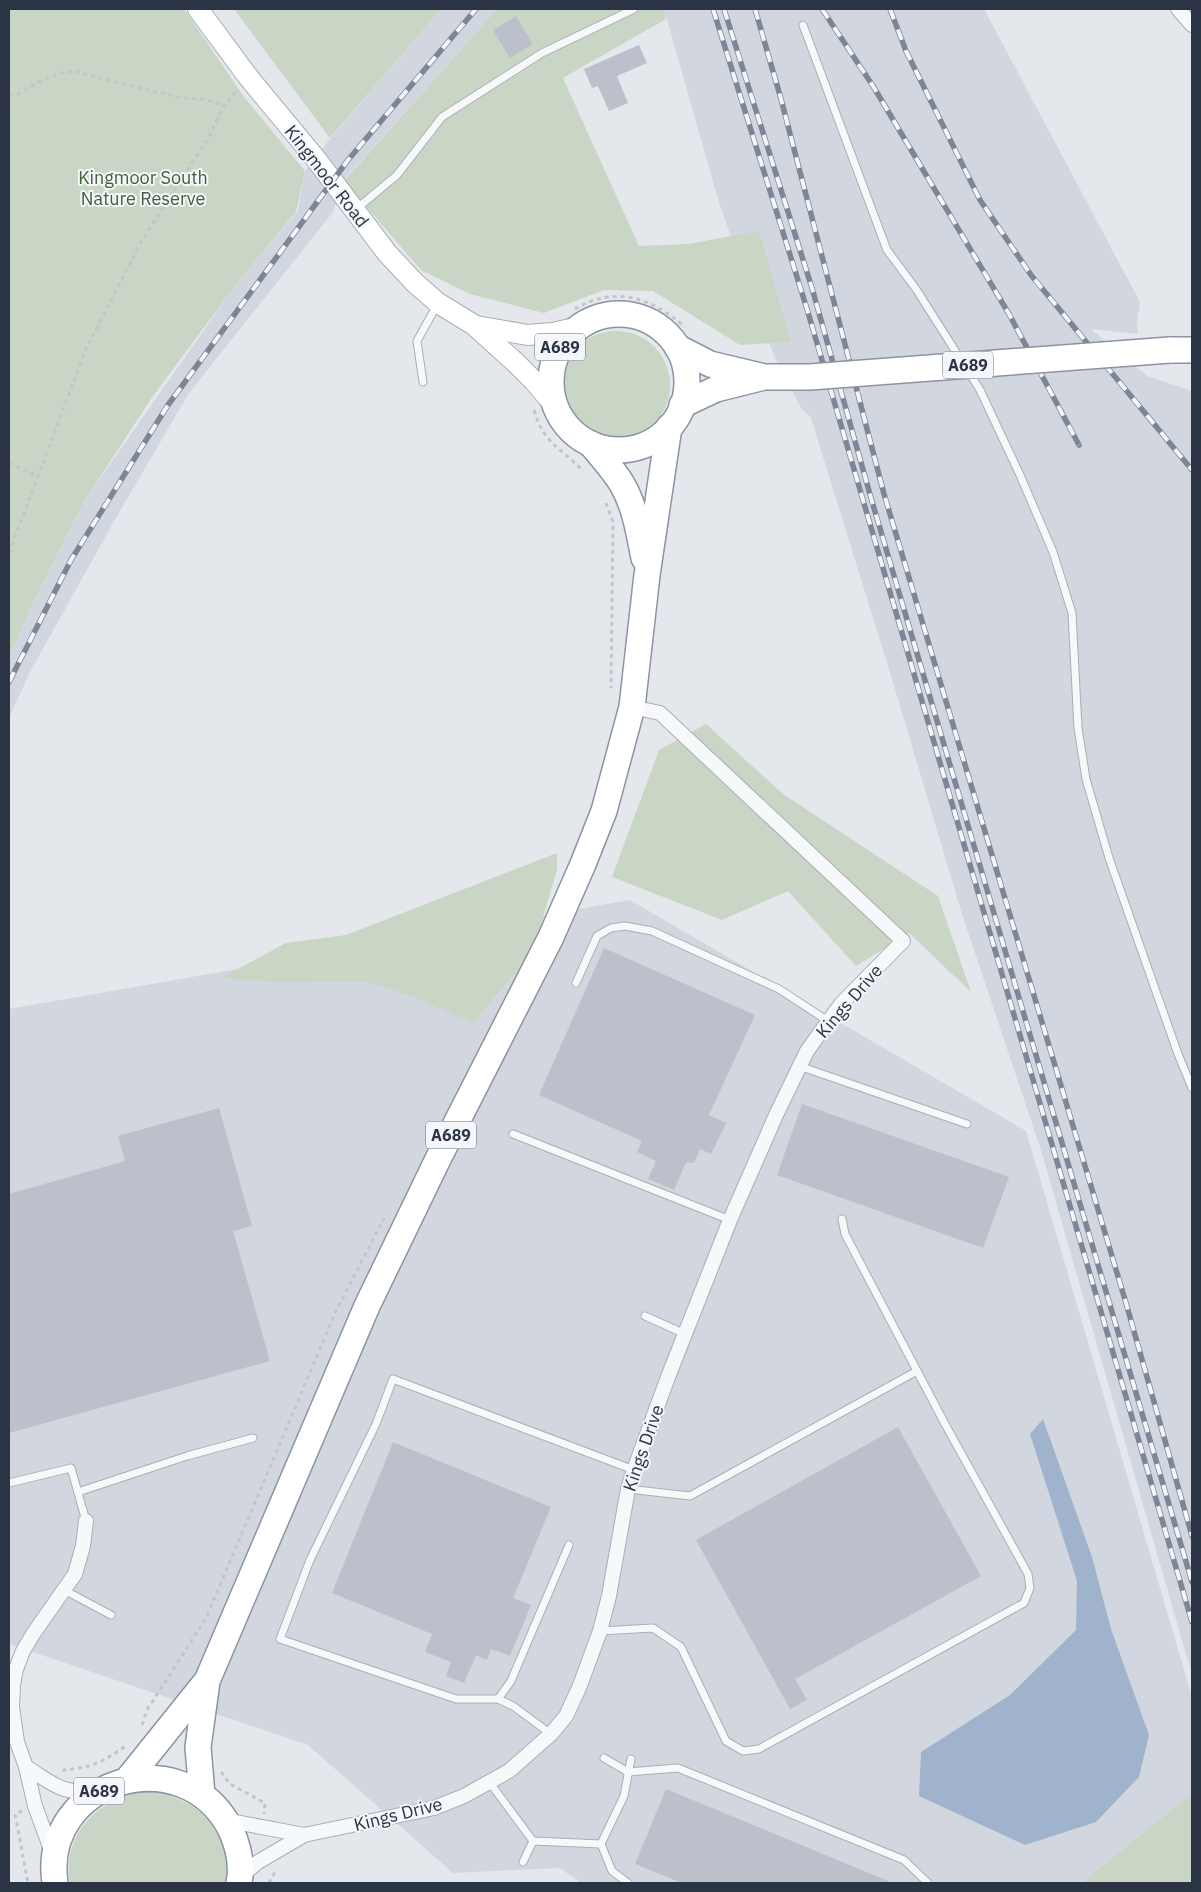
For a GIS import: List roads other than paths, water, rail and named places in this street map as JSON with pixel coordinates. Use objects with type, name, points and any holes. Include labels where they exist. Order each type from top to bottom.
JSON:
[{"type":"highway","name":"A689","points":[[648,575],[638,528],[627,495],[609,466],[591,444],[573,432],[544,406],[551,391],[554,362],[576,318],[614,314],[633,316],[682,338],[710,364],[764,377],[810,377],[1181,350]]},
{"type":"highway","name":"A689","points":[[202,1795],[198,1756],[200,1723],[207,1681],[367,1306],[438,1159],[551,937],[604,811],[622,702],[648,575],[670,427],[682,405],[686,391],[682,338]]},
{"type":"highway","name":"A689","points":[[682,405],[716,389],[764,377]]},
{"type":"highway","name":"A689","points":[[591,444],[615,450],[639,447],[650,442],[670,427]]},
{"type":"highway","name":"A689","points":[[127,1780],[207,1681]]},
{"type":"highway","name":"A689","points":[[55,1883],[54,1858],[60,1838],[70,1819],[84,1803],[97,1792],[113,1784],[127,1780],[147,1778],[166,1780],[185,1786],[202,1795],[215,1806],[234,1837],[237,1847],[240,1880]]},
{"type":"street","name":"Kingmoor Road","points":[[198,9],[249,78],[316,159],[387,253],[415,283],[438,303],[474,326],[534,381],[544,406]]},
{"type":"street","points":[[1178,9],[1192,25]]},
{"type":"street","name":"Kingmoor Road","points":[[474,326],[528,335],[553,333],[576,318]]},
{"type":"street","name":"Kings Drive","points":[[240,1880],[266,1857],[304,1834],[434,1808],[490,1783],[509,1772],[551,1734],[566,1716],[582,1681],[600,1631],[609,1596],[628,1489],[634,1470],[730,1220],[806,1051],[841,1004],[903,941],[660,713],[622,702]]},
{"type":"street","points":[[54,1858],[35,1806],[18,1742],[12,1707],[16,1669],[23,1651],[75,1574],[83,1546],[86,1520]]},
{"type":"street","points":[[26,1767],[58,1788],[77,1793],[97,1792]]},
{"type":"street","name":"Kings Drive","points":[[225,1820],[304,1834]]},
{"type":"lane","points":[[355,210],[398,175],[442,117],[542,53],[634,9]]},
{"type":"lane","points":[[803,24],[887,250],[916,289],[980,390],[1020,475],[1052,552],[1072,613],[1078,728],[1086,779],[1109,858],[1178,1054],[1192,1088]]},
{"type":"lane","points":[[422,382],[417,340],[438,303]]},
{"type":"lane","points":[[576,983],[597,936],[611,928],[625,926],[652,930],[779,989],[828,1021]]},
{"type":"lane","points":[[799,1066],[967,1124]]},
{"type":"lane","points":[[513,1134],[730,1220]]},
{"type":"lane","points":[[600,1631],[654,1628],[681,1647],[726,1740],[743,1751],[759,1749],[1024,1603],[1030,1588],[1028,1574],[917,1371],[845,1234],[842,1219]]},
{"type":"lane","points":[[645,1316],[685,1334]]},
{"type":"lane","points":[[628,1489],[690,1496],[917,1371]]},
{"type":"lane","points":[[551,1734],[513,1706],[498,1699],[456,1699],[280,1639],[310,1560],[376,1424],[393,1379],[634,1470]]},
{"type":"lane","points":[[78,1492],[187,1456],[253,1438]]},
{"type":"lane","points":[[9,1483],[71,1468],[86,1520]]},
{"type":"lane","points":[[498,1699],[511,1681],[569,1545]]},
{"type":"lane","points":[[64,1590],[111,1615]]},
{"type":"lane","points":[[604,1758],[628,1772],[678,1768],[904,1860],[928,1883]]},
{"type":"lane","points":[[628,1883],[612,1871],[601,1844],[624,1796],[631,1759]]},
{"type":"lane","points":[[490,1783],[533,1841]]},
{"type":"lane","points":[[533,1841],[601,1844]]},
{"type":"lane","points":[[523,1862],[533,1841]]},
{"type":"water","points":[[1043,1419],[1092,1557],[1111,1629],[1149,1735],[1139,1777],[1096,1822],[1025,1845],[919,1796],[921,1752],[1010,1695],[1076,1630],[1077,1581],[1030,1434]]},
{"type":"railway","points":[[9,682],[71,560],[168,405],[348,160],[476,9]]},
{"type":"railway","points":[[713,9],[807,309],[1192,1622]]},
{"type":"railway","points":[[724,9],[812,288],[871,498],[1192,1582]]},
{"type":"railway","points":[[755,9],[781,99],[884,494],[1126,1303],[1192,1536]]},
{"type":"railway","points":[[822,9],[873,86],[1009,314],[1079,445]]},
{"type":"railway","points":[[890,9],[906,51],[980,200],[1031,275],[1192,470]]},
{"type":"park label","name":"Kingmoor South Nature Reserve","points":[[143,187]]}]
